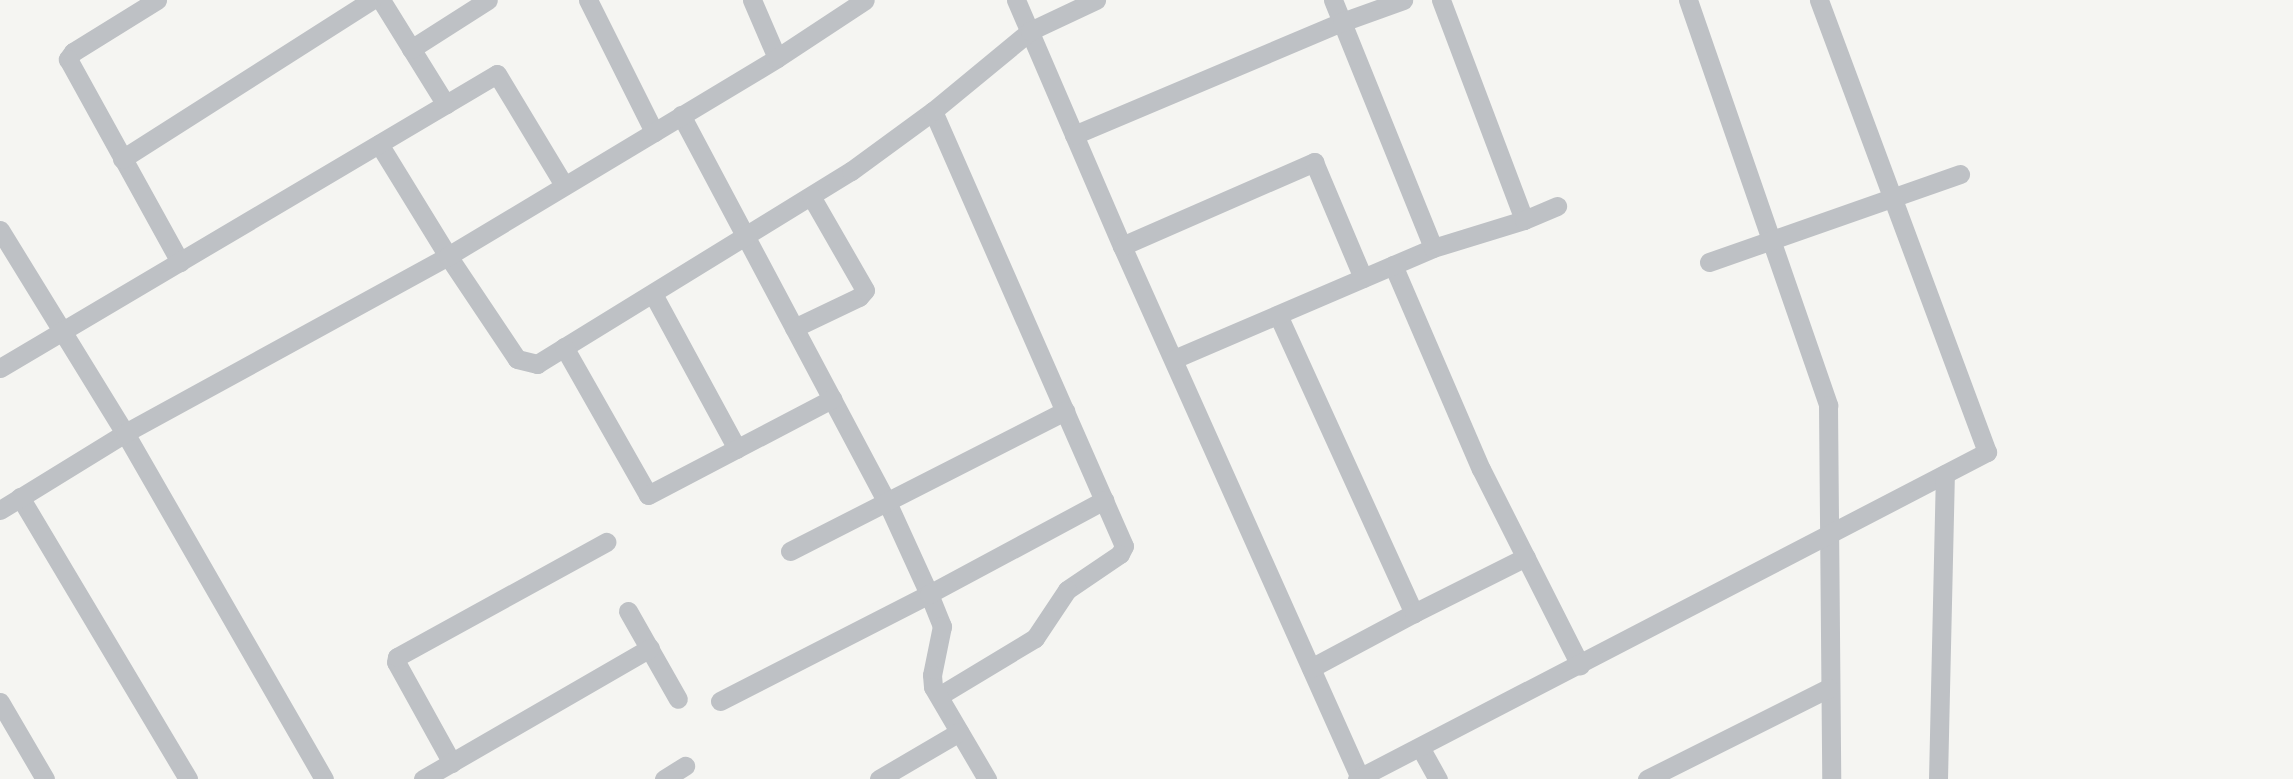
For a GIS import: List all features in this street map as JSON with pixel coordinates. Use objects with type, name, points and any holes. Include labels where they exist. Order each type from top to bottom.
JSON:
[{"type":"street","points":[[156,0],[73,52],[68,59],[122,160],[180,262]]},
{"type":"street","points":[[122,160],[372,0]]},
{"type":"street","points":[[381,0],[446,105]]},
{"type":"street","points":[[411,49],[488,0]]},
{"type":"street","points":[[588,0],[654,132]]},
{"type":"street","points":[[752,0],[777,58]]},
{"type":"street","points":[[0,510],[125,433],[448,256],[777,58],[865,0]]},
{"type":"street","points":[[1016,0],[1122,246],[1174,359],[1359,778],[1830,536],[1987,452],[1819,0]]},
{"type":"street","points":[[379,144],[448,256],[517,359],[536,364],[851,171],[933,111],[1030,31],[1096,0]]},
{"type":"street","points":[[1333,0],[1433,248]]},
{"type":"street","points":[[1074,135],[1342,22],[1403,0]]},
{"type":"street","points":[[1441,0],[1524,220]]},
{"type":"street","points":[[1688,0],[1828,405],[1831,779]]},
{"type":"street","points":[[0,368],[497,74],[564,185]]},
{"type":"street","points":[[933,111],[1124,546],[1120,554],[1067,590],[1035,638],[939,696]]},
{"type":"street","points":[[681,115],[886,502],[929,594],[942,626],[932,675],[933,687],[987,779]]},
{"type":"street","points":[[1122,246],[1314,162],[1363,278]]},
{"type":"street","points":[[1709,262],[1960,174]]},
{"type":"street","points":[[794,328],[859,296],[865,290],[810,196]]},
{"type":"street","points":[[1174,359],[1433,248],[1524,220],[1557,206]]},
{"type":"street","points":[[0,230],[125,433],[324,779]]},
{"type":"street","points":[[1393,265],[1481,469],[1580,665]]},
{"type":"street","points":[[653,294],[737,449]]},
{"type":"street","points":[[1278,315],[1414,612]]},
{"type":"street","points":[[564,347],[648,495],[832,399]]},
{"type":"street","points":[[790,551],[1065,412]]},
{"type":"street","points":[[1938,779],[1945,474]]},
{"type":"street","points":[[20,497],[188,779]]},
{"type":"street","points":[[720,700],[929,594],[1104,500]]},
{"type":"street","points":[[452,762],[396,662],[397,657],[606,542]]},
{"type":"street","points":[[1311,668],[1414,612],[1526,557]]},
{"type":"street","points":[[628,611],[678,699]]},
{"type":"street","points":[[424,779],[650,648]]},
{"type":"street","points":[[1647,779],[1829,688]]},
{"type":"street","points":[[0,702],[45,779]]},
{"type":"street","points":[[879,779],[960,732]]},
{"type":"street","points":[[1420,747],[1438,779]]},
{"type":"street","points":[[664,779],[685,766]]}]
